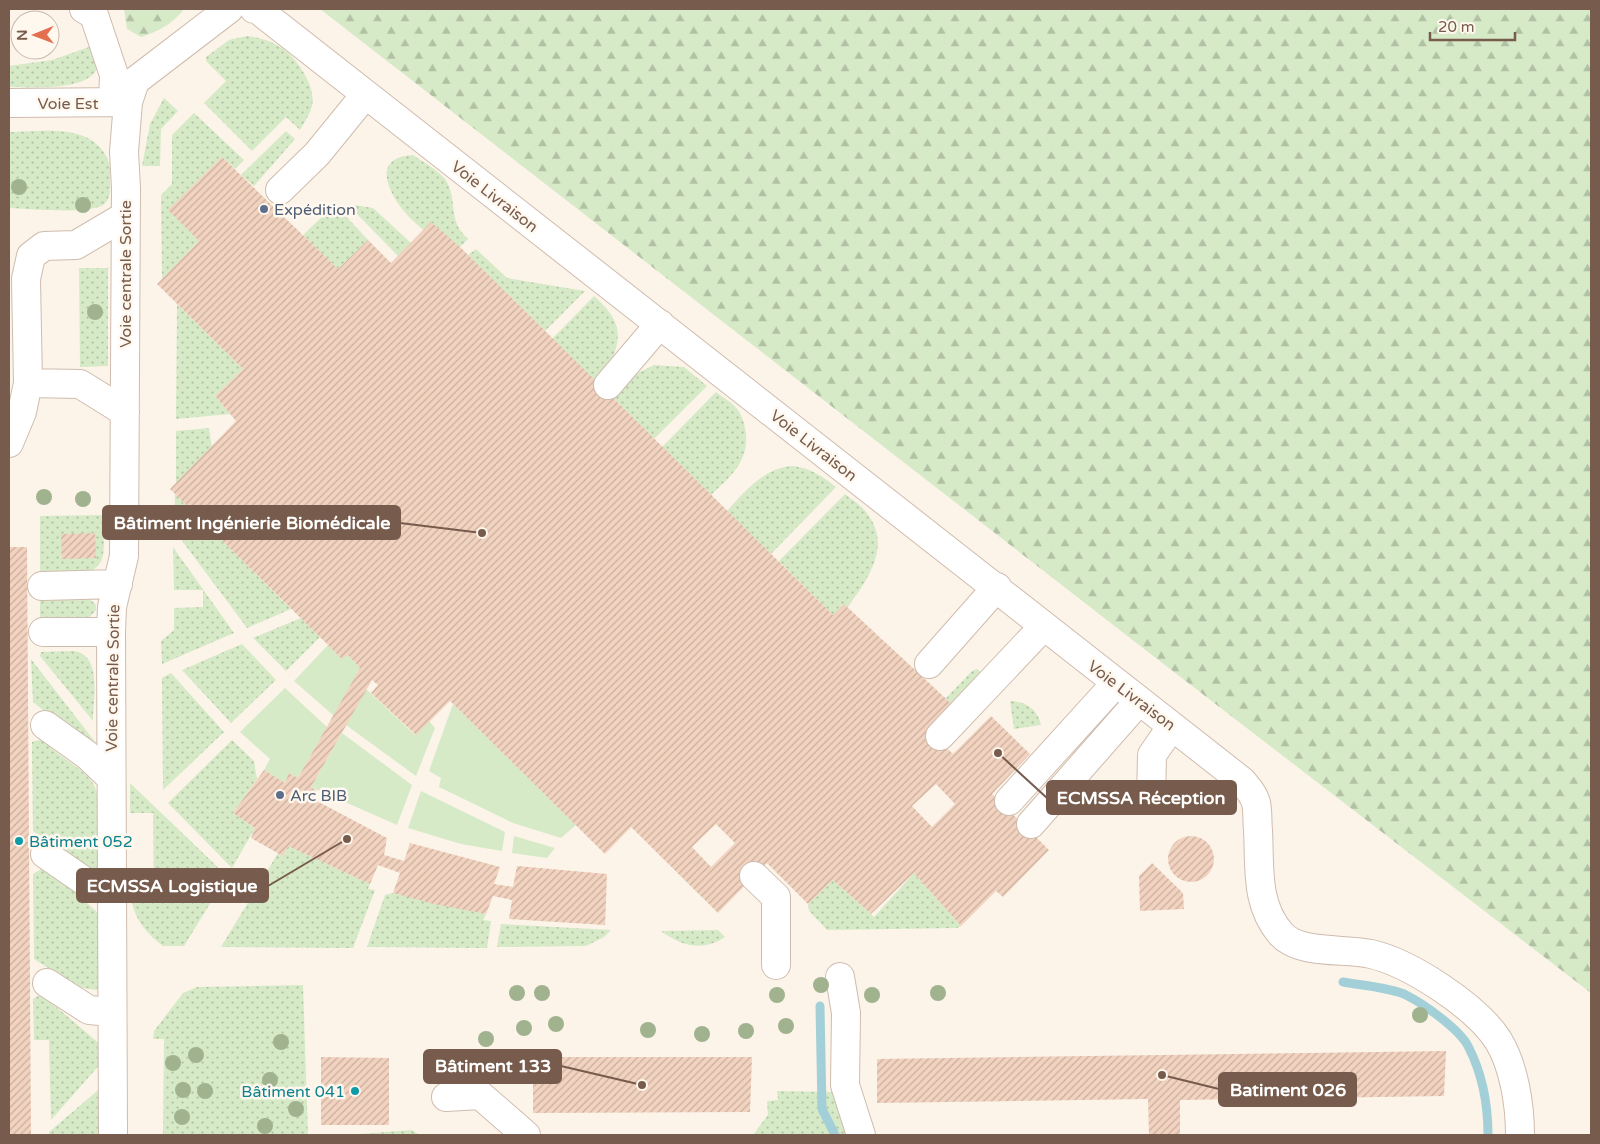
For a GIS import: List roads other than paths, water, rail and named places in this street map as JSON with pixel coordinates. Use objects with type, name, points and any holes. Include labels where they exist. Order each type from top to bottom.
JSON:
[{"type":"street","name":"Voie centrale Sortie","points":[[84,9],[94,15],[114,75],[120,102],[124,152],[124,556],[112,607],[110,632],[113,1135]]},
{"type":"street","points":[[120,102],[135,81],[229,9]]},
{"type":"street","name":"Voie Livraison","points":[[254,9],[257,9],[997,587],[1242,781],[1251,792],[1256,804],[1262,901],[1270,920],[1283,936],[1297,946],[1370,954],[1406,967],[1443,989],[1485,1025],[1498,1041],[1512,1077],[1520,1120],[1520,1135]]},
{"type":"street","points":[[280,190],[317,154],[365,95]]},
{"type":"street","name":"Voie Est","points":[[9,103],[120,102]]},
{"type":"street","points":[[9,443],[22,412],[28,384],[26,278],[31,256],[44,246],[76,245],[125,216]]},
{"type":"street","points":[[608,385],[660,324]]},
{"type":"street","points":[[28,384],[80,384],[124,412]]},
{"type":"street","points":[[42,586],[118,584]]},
{"type":"street","points":[[929,664],[997,587]]},
{"type":"street","points":[[940,736],[1044,626]]},
{"type":"street","points":[[42,632],[110,632]]},
{"type":"street","points":[[1008,800],[1116,683]]},
{"type":"street","points":[[1030,824],[1139,701]]},
{"type":"street","points":[[45,725],[87,755],[110,777]]},
{"type":"street","points":[[1151,800],[1152,754],[1172,726]]},
{"type":"street","points":[[46,854],[93,886],[112,886]]},
{"type":"street","points":[[754,876],[776,897],[776,965]]},
{"type":"street","points":[[840,977],[846,1013],[845,1085],[861,1135]]},
{"type":"street","points":[[47,982],[90,1010],[112,1012]]},
{"type":"street","points":[[446,1097],[480,1095],[526,1135]]},
{"type":"waterway","points":[[1343,982],[1385,989],[1406,995],[1422,1004],[1457,1032],[1468,1046],[1477,1067],[1487,1113],[1488,1135]]},
{"type":"waterway","points":[[820,1006],[822,1109],[835,1135]]},
{"type":"place","name":"Expédition","points":[[264,209]]},
{"type":"place","name":"Bâtiment Ingénierie Biomédicale","points":[[482,533]]},
{"type":"place","name":"ECMSSA Réception","points":[[998,753]]},
{"type":"place","name":"Arc BIB","points":[[280,795]]},
{"type":"place","name":"ECMSSA Logistique","points":[[347,839]]},
{"type":"place","name":"Bâtiment 052","points":[[19,841]]},
{"type":"place","name":"Batiment 026","points":[[1162,1075]]},
{"type":"place","name":"Bâtiment 133","points":[[642,1085]]},
{"type":"place","name":"Bâtiment 041","points":[[355,1091]]}]
